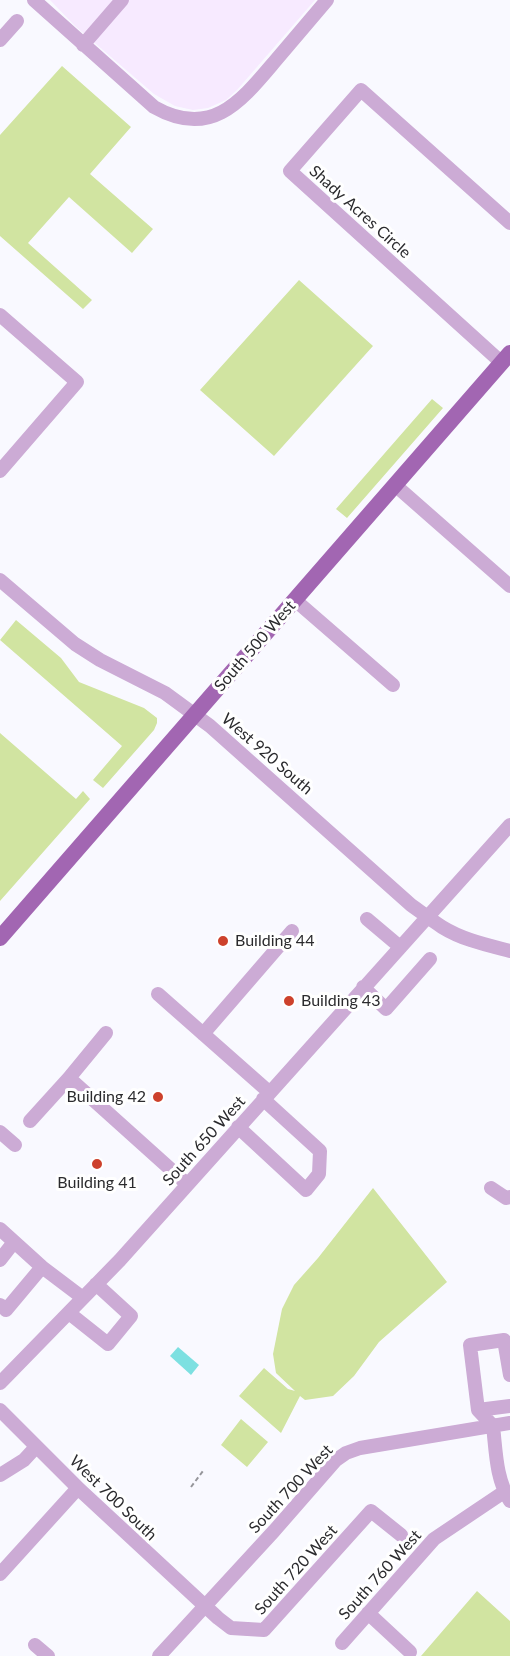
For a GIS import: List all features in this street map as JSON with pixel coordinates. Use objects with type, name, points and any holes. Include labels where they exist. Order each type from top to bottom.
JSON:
[{"type":"main road","name":"South 500 West","points":[[0,938],[506,358]]},
{"type":"street","points":[[34,0],[154,107],[183,119],[208,118],[230,109],[246,95],[327,0]]},
{"type":"street","points":[[83,45],[122,0]]},
{"type":"street","points":[[0,40],[17,21]]},
{"type":"street","name":"Shady Acres Circle","points":[[506,358],[290,171],[361,90],[510,223]]},
{"type":"street","points":[[0,315],[78,382],[0,471]]},
{"type":"street","points":[[395,485],[510,586]]},
{"type":"street","name":"West 920 South","points":[[0,580],[75,644],[100,660],[159,690],[195,714],[427,916],[444,928],[472,941],[510,951]]},
{"type":"street","points":[[296,600],[393,685]]},
{"type":"street","name":"South 650 West","points":[[0,1383],[96,1284],[510,825]]},
{"type":"street","points":[[367,919],[399,946]]},
{"type":"street","points":[[203,1034],[292,931]]},
{"type":"street","points":[[363,987],[386,1009],[430,959]]},
{"type":"street","points":[[158,994],[203,1034],[320,1152],[319,1174],[306,1190],[237,1127]]},
{"type":"street","points":[[30,1121],[106,1033]]},
{"type":"street","points":[[69,1078],[187,1184]]},
{"type":"street","points":[[0,1132],[15,1145]]},
{"type":"street","points":[[491,1188],[506,1198],[510,1197]]},
{"type":"street","points":[[0,1229],[42,1268],[83,1298]]},
{"type":"street","points":[[0,1260],[14,1242]]},
{"type":"street","points":[[0,1305],[6,1311],[42,1268]]},
{"type":"street","points":[[69,1313],[108,1344],[131,1317],[96,1284]]},
{"type":"street","points":[[507,1496],[499,1478],[493,1426],[478,1410],[470,1344],[504,1340],[510,1375]]},
{"type":"street","points":[[478,1410],[510,1406]]},
{"type":"street","name":"West 700 South","points":[[0,1410],[78,1488],[126,1528],[206,1607]]},
{"type":"street","name":"South 700 West","points":[[164,1654],[336,1460],[346,1453],[360,1448],[510,1423]]},
{"type":"street","points":[[0,1475],[24,1460],[36,1447]]},
{"type":"street","points":[[0,1574],[78,1488]]},
{"type":"street","name":"South 760 West","points":[[342,1642],[434,1539],[507,1496]]},
{"type":"street","name":"South 720 West","points":[[206,1607],[231,1628],[264,1630],[371,1511],[401,1535]]},
{"type":"street","points":[[368,1613],[410,1652]]},
{"type":"street","points":[[35,1645],[48,1656]]},
{"type":"path","points":[[191,1487],[203,1472]]},
{"type":"shaded area","points":[[50,0],[315,0],[226,100],[208,108],[193,110],[175,106],[154,94],[75,26]]},
{"type":"green space","points":[[62,66],[131,127],[90,174],[153,229],[132,253],[69,197],[28,243],[92,300],[83,309],[0,236],[0,135]]},
{"type":"green space","points":[[299,280],[373,346],[274,456],[200,390]]},
{"type":"green space","points":[[432,399],[443,408],[347,518],[336,509]]},
{"type":"green space","points":[[16,620],[61,658],[79,682],[144,708],[157,718],[154,730],[103,788],[93,780],[122,746],[0,640]]},
{"type":"green space","points":[[0,733],[76,799],[83,791],[90,799],[0,901]]},
{"type":"green space","points":[[373,1188],[447,1282],[379,1342],[354,1376],[333,1396],[305,1400],[300,1396],[281,1433],[239,1396],[264,1368],[288,1389],[295,1391],[276,1373],[273,1354],[282,1309],[294,1285]]},
{"type":"green space","points":[[241,1419],[268,1442],[247,1467],[221,1445]]},
{"type":"green space","points":[[477,1591],[510,1621],[510,1656],[421,1656]]},
{"type":"water","points":[[178,1347],[199,1365],[191,1375],[170,1356]]},
{"type":"place","name":"Building 44","points":[[223,941]]},
{"type":"place","name":"Building 43","points":[[289,1001]]},
{"type":"place","name":"Building 42","points":[[158,1097]]},
{"type":"place","name":"Building 41","points":[[97,1164]]}]
